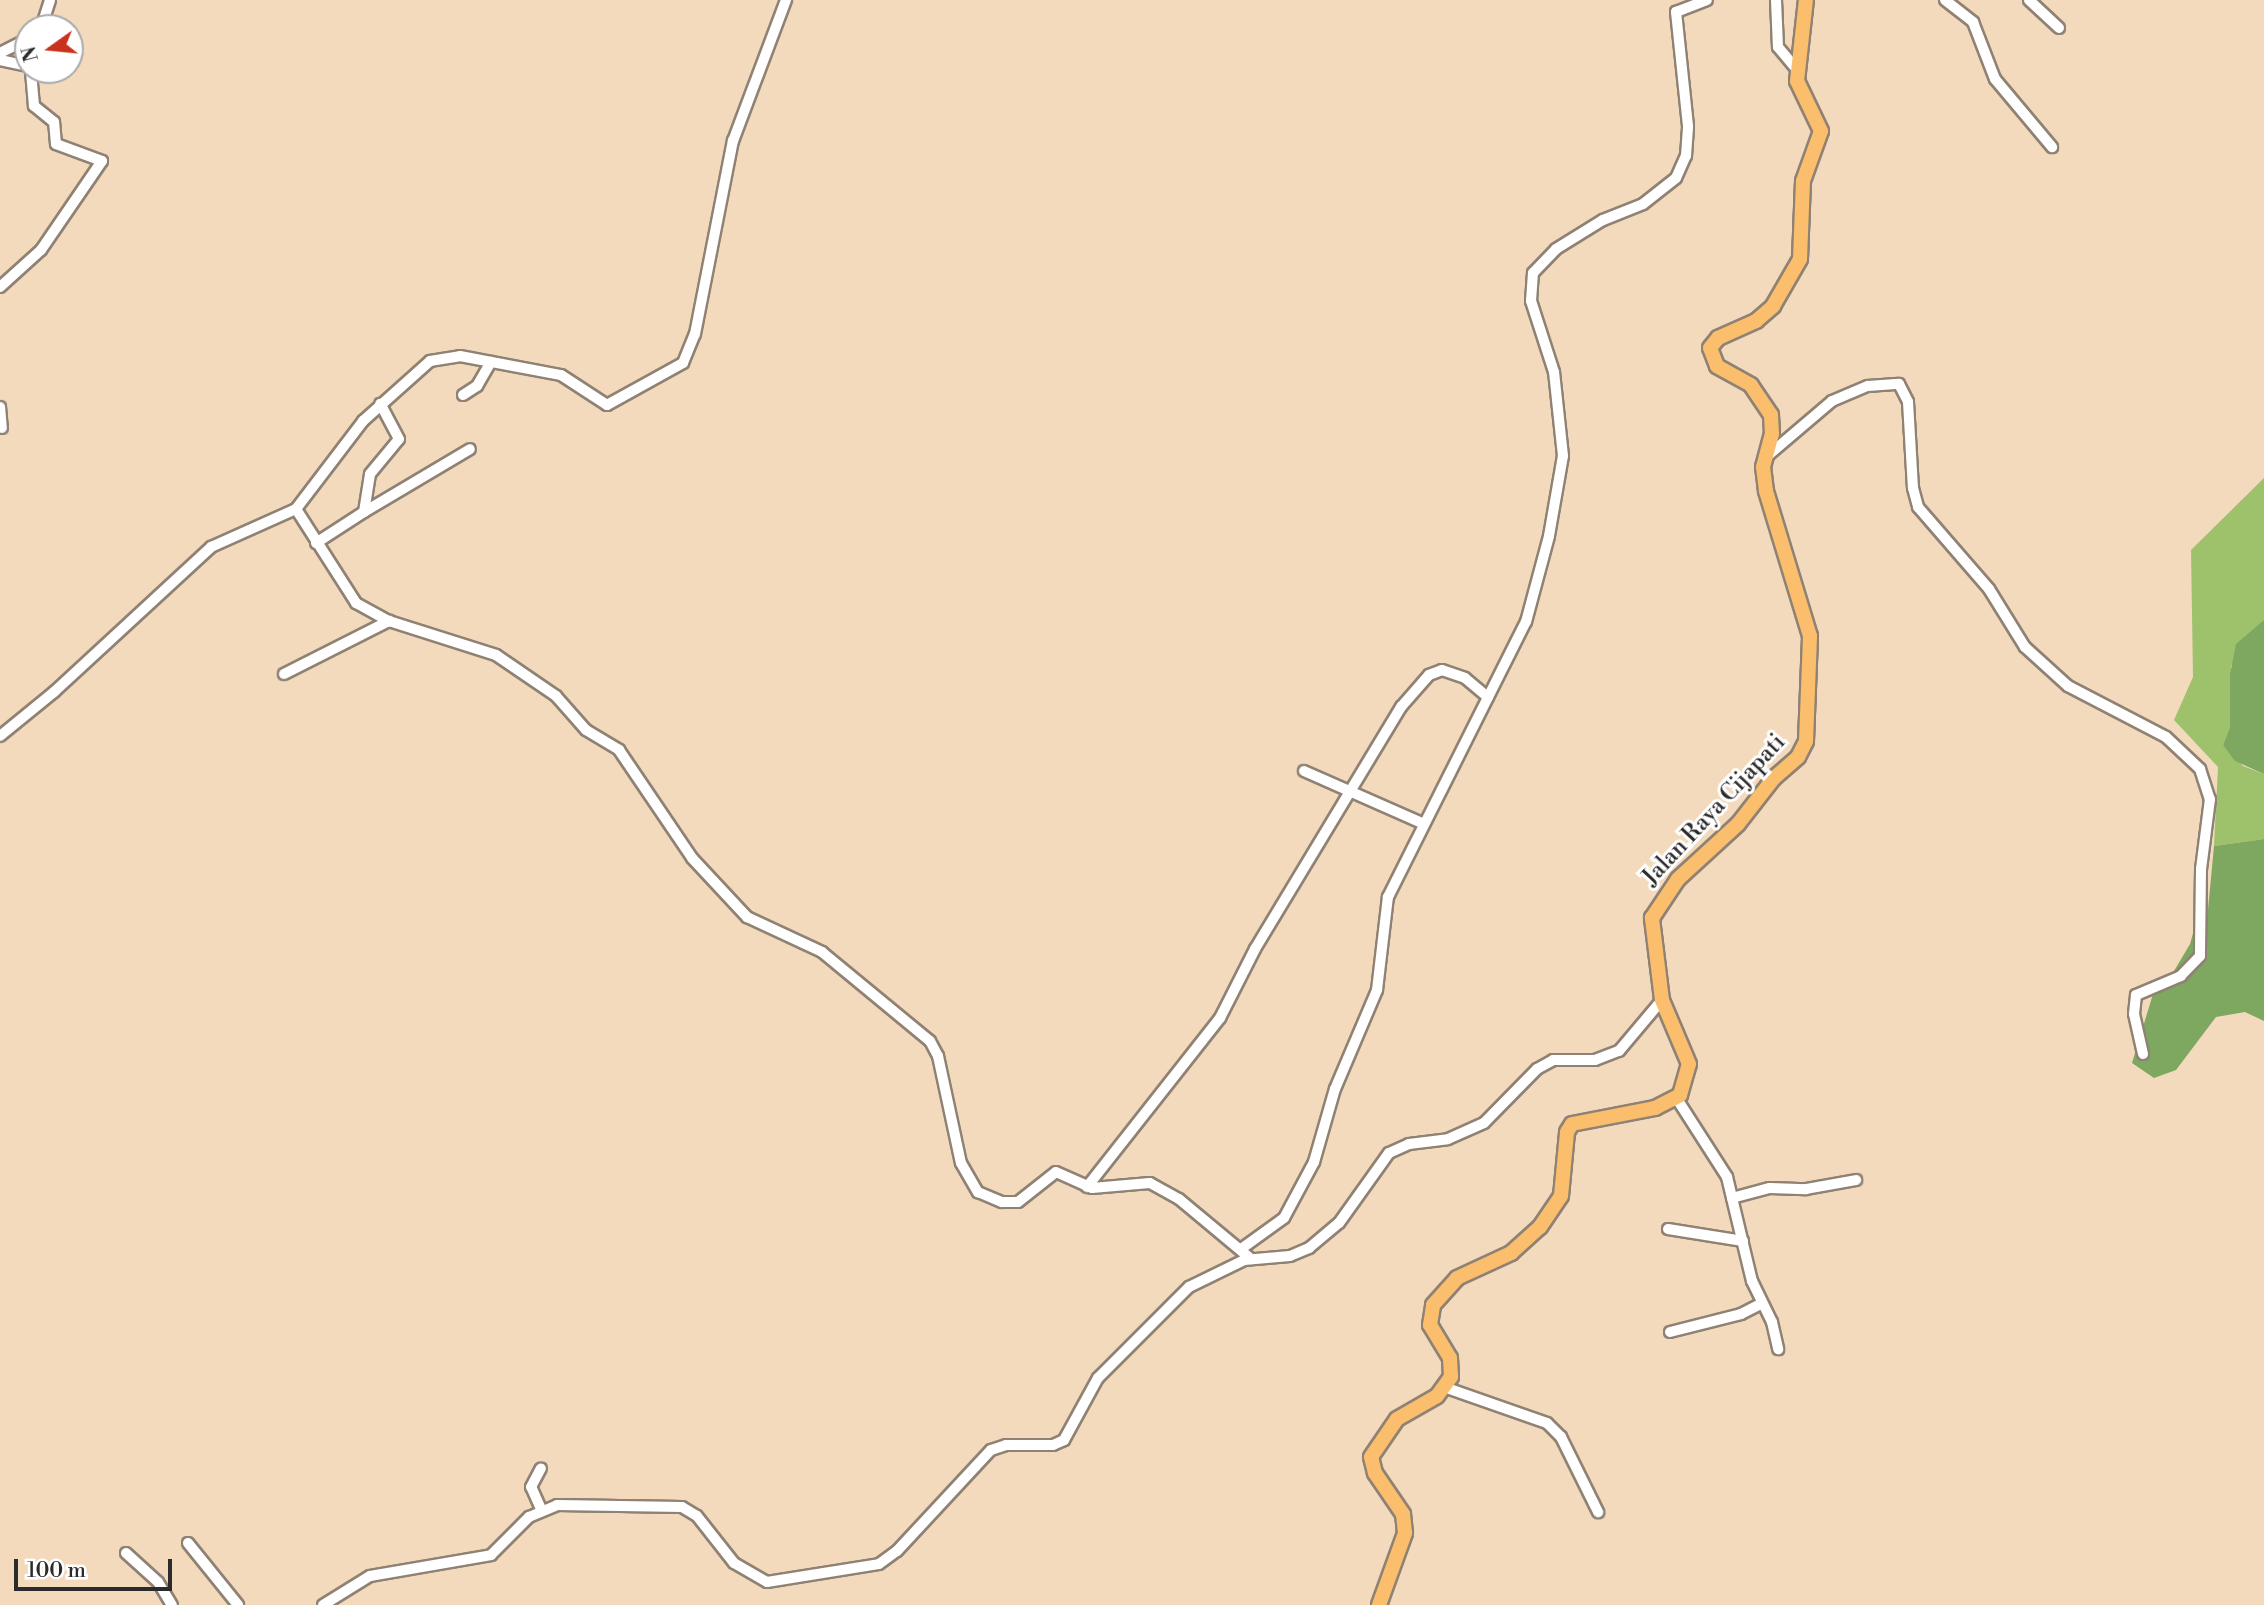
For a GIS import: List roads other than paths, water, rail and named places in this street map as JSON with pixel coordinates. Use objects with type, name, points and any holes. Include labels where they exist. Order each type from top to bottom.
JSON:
[{"type":"main road","name":"Jalan Raya Cijapati","points":[[1677,1098],[1687,1082],[1689,1064],[1662,1000],[1650,936],[1657,905],[1738,824],[1777,774],[1798,757],[1806,741],[1811,668],[1808,624],[1766,491],[1764,458],[1773,423],[1767,405],[1751,385],[1717,366],[1710,348],[1718,338],[1756,321],[1773,306],[1800,259],[1803,181],[1821,131],[1799,91],[1797,70],[1806,0]]},
{"type":"main road","points":[[1379,1605],[1405,1533],[1403,1514],[1375,1473],[1371,1457],[1402,1413],[1433,1399],[1444,1387],[1453,1369],[1432,1331],[1433,1305],[1457,1278],[1511,1253],[1541,1227],[1561,1196],[1570,1126],[1579,1120],[1614,1117],[1677,1098]]},
{"type":"street","points":[[0,736],[54,692],[211,547],[296,509],[380,404],[430,361],[460,356],[561,375],[607,405],[683,363],[695,334],[733,141],[786,0]]},
{"type":"street","points":[[1241,1249],[1284,1218],[1314,1162],[1335,1089],[1377,990],[1388,897],[1526,622],[1549,536],[1563,456],[1554,372],[1531,302],[1533,273],[1556,248],[1603,220],[1643,204],[1676,178],[1686,156],[1688,126],[1676,12],[1707,0]]},
{"type":"street","points":[[1776,0],[1778,47],[1797,70]]},
{"type":"street","points":[[1945,0],[1973,22],[1995,79],[2052,147]]},
{"type":"street","points":[[2029,0],[2059,28]]},
{"type":"street","points":[[0,288],[41,250],[102,161],[56,144],[54,122],[33,102],[32,84]]},
{"type":"street","points":[[463,395],[477,386],[491,362]]},
{"type":"street","points":[[1764,458],[1832,401],[1868,386],[1899,384],[1908,402],[1912,480],[1919,507],[1989,589],[2025,647],[2053,675],[2166,737],[2200,769],[2210,799],[2201,869],[2200,956],[2189,972],[2136,995],[2134,1014],[2144,1054]]},
{"type":"street","points":[[364,512],[370,474],[400,439],[380,404]]},
{"type":"street","points":[[0,407],[2,428]]},
{"type":"street","points":[[316,543],[470,449]]},
{"type":"street","points":[[296,509],[356,603],[389,621],[496,655],[556,696],[586,730],[626,758],[692,858],[747,917],[822,952],[930,1041],[938,1056],[961,1163],[978,1192],[1002,1202],[1018,1202],[1056,1172],[1087,1187],[1159,1185],[1251,1259]]},
{"type":"street","points":[[284,674],[389,621]]},
{"type":"street","points":[[1087,1187],[1220,1018],[1255,949],[1401,707],[1433,672],[1457,673],[1488,697]]},
{"type":"street","points":[[1304,771],[1350,795],[1424,824]]},
{"type":"street","points":[[323,1605],[370,1576],[491,1555],[541,1509],[582,1504],[682,1507],[697,1516],[729,1558],[767,1582],[879,1564],[897,1551],[990,1450],[1006,1445],[1053,1445],[1064,1440],[1092,1385],[1168,1304],[1200,1280],[1251,1259],[1290,1256],[1309,1248],[1339,1223],[1389,1153],[1448,1139],[1484,1123],[1537,1069],[1553,1060],[1595,1060],[1619,1051],[1662,1000]]},
{"type":"street","points":[[1677,1098],[1721,1163],[1761,1304],[1772,1322],[1778,1349]]},
{"type":"street","points":[[1732,1198],[1770,1188],[1806,1189],[1856,1180]]},
{"type":"street","points":[[1668,1229],[1743,1241]]},
{"type":"street","points":[[1670,1332],[1741,1314],[1761,1304]]},
{"type":"street","points":[[1444,1387],[1547,1423],[1561,1437],[1598,1512]]},
{"type":"street","points":[[541,1468],[531,1487],[541,1509]]},
{"type":"street","points":[[188,1544],[238,1605]]},
{"type":"street","points":[[126,1553],[158,1582],[172,1605]]}]
